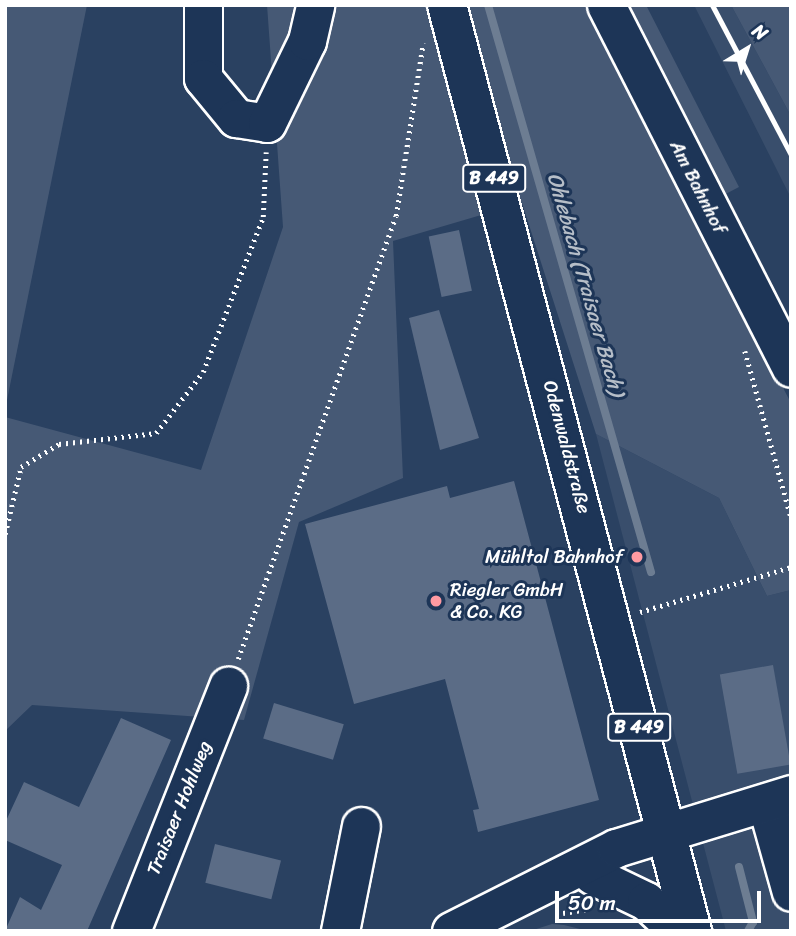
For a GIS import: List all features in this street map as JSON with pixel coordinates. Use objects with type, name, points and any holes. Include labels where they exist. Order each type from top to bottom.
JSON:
[{"type":"main road","name":"Odenwaldstraße","points":[[447,5],[613,620],[692,931]]},
{"type":"street","points":[[203,5],[203,78],[236,118],[267,123],[307,41],[315,5]]},
{"type":"street","name":"Am Bahnhof","points":[[606,5],[791,368]]},
{"type":"street","name":"Traisaer Hohlweg","points":[[131,931],[228,686]]},
{"type":"street","points":[[556,898],[616,848],[779,800],[791,892]]},
{"type":"street","points":[[340,931],[361,826]]},
{"type":"street","points":[[595,892],[644,860],[667,833]]},
{"type":"street","points":[[451,931],[556,898],[595,892],[646,901],[678,931]]},
{"type":"path","points":[[228,686],[396,216],[423,37]]},
{"type":"path","points":[[5,534],[21,467],[59,444],[156,433],[203,372],[263,217],[267,123]]},
{"type":"path","points":[[760,308],[737,323],[791,517]]},
{"type":"path","points":[[613,620],[791,567]]},
{"type":"path","points":[[556,898],[595,892]]},
{"type":"shaded area","points":[[5,5],[87,5],[5,410]]},
{"type":"shaded area","points":[[267,5],[646,5],[739,187],[691,212],[791,403],[791,590],[767,596],[719,498],[596,434],[522,203],[393,241],[403,478],[299,522],[244,720],[32,705],[5,731],[5,417],[201,470],[283,227]]},
{"type":"shaded area","points":[[694,5],[731,5],[791,116],[791,198]]},
{"type":"shaded area","points":[[731,5],[791,5],[791,116]]},
{"type":"shaded area","points":[[596,434],[719,498],[767,596],[791,590],[791,931],[726,931]]},
{"type":"shaded area","points":[[552,924],[564,925],[588,931],[530,931]]},
{"type":"building","points":[[459,230],[472,291],[442,297],[429,236]]},
{"type":"building","points":[[439,310],[479,438],[440,450],[409,318]]},
{"type":"building","name":"Riegler GmbH & Co. KG","points":[[514,481],[599,800],[478,832],[473,810],[479,809],[445,679],[354,704],[305,524],[447,486],[450,498]]},
{"type":"building","points":[[773,665],[791,764],[737,774],[720,674]]},
{"type":"building","points":[[274,703],[344,724],[333,760],[263,738]]},
{"type":"building","points":[[121,718],[171,740],[87,931],[5,931],[20,897],[41,910],[62,865],[5,840],[5,823],[24,782],[79,807]]},
{"type":"building","points":[[215,844],[281,860],[271,899],[205,883]]},
{"type":"waterway","name":"Ohlebach (Traisaer Bach)","points":[[488,5],[651,572]]},
{"type":"waterway","name":"Ohlebach (Traisaer Bach)","points":[[739,867],[753,922],[748,931]]},
{"type":"railway","points":[[712,5],[791,155]]},
{"type":"place","name":"Mühltal Bahnhof","points":[[637,557]]},
{"type":"place","name":"Riegler GmbH & Co. KG","points":[[436,601]]}]
